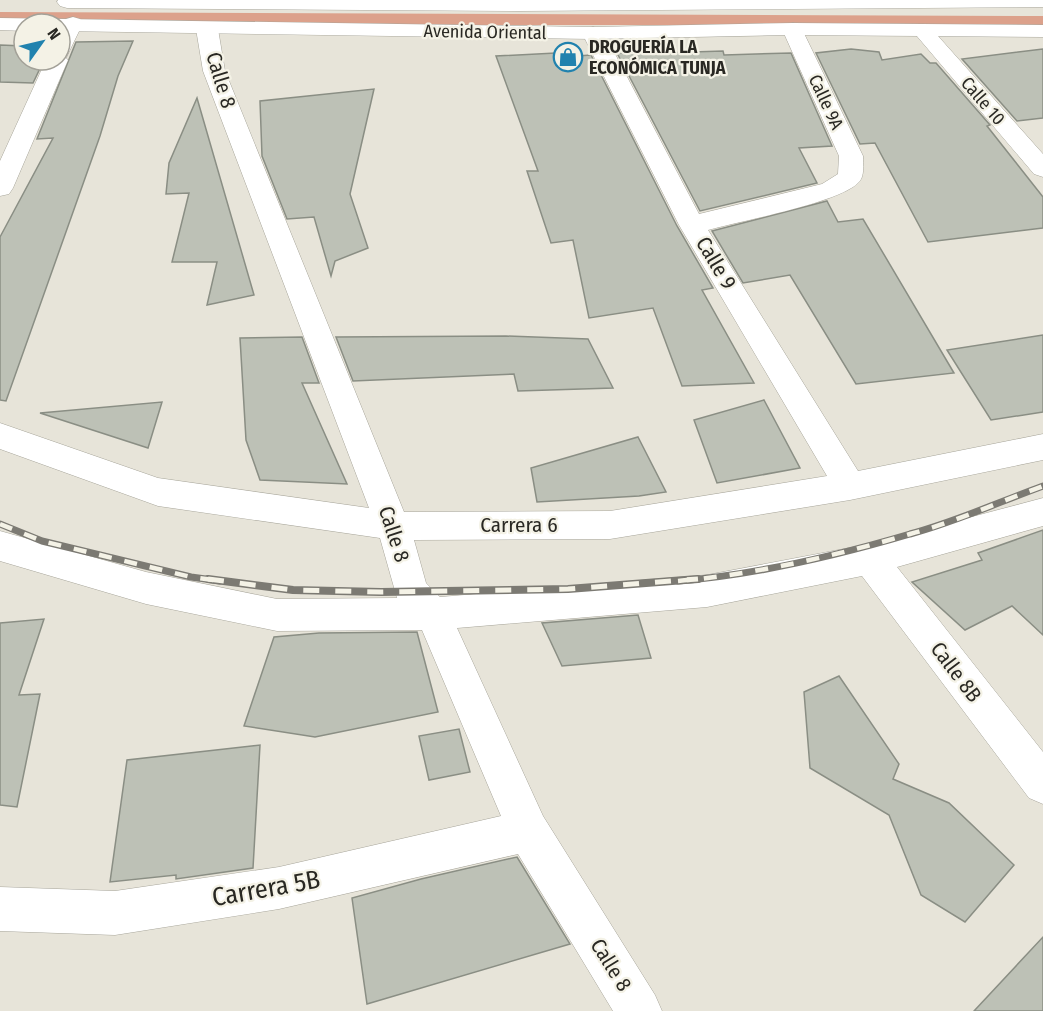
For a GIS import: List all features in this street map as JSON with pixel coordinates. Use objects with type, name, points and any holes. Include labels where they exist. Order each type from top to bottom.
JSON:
[{"type":"street","name":"Avenida Oriental","points":[[47,1],[1043,1]]},
{"type":"street","name":"Avenida Oriental","points":[[0,24],[73,23],[207,29],[593,33],[793,29],[1043,31]]},
{"type":"street","name":"Calle 8","points":[[207,29],[214,71],[393,526],[411,591],[433,614],[528,831],[639,1011]]},
{"type":"street","name":"Calle 9A","points":[[692,225],[831,189],[850,177],[851,156],[793,29]]},
{"type":"street","name":"Calle 10","points":[[923,31],[1043,169]]},
{"type":"street","name":"Calle 9","points":[[593,33],[692,225],[850,486]]},
{"type":"street","points":[[1,184],[52,72]]},
{"type":"street","name":"Carrera 6","points":[[0,436],[158,492],[393,526],[610,525],[850,486],[1043,447]]},
{"type":"street","points":[[0,546],[146,588],[277,615],[433,614],[706,591],[870,559],[1043,513]]},
{"type":"street","name":"Calle 8B","points":[[870,559],[1040,775]]},
{"type":"street","name":"Carrera 5B","points":[[0,909],[115,913],[279,888],[528,831]]},
{"type":"shaded area","points":[[0,12],[12,12],[12,25],[0,25]]},
{"type":"shaded area","points":[[72,12],[1043,16],[1043,29],[662,25],[72,25]]},
{"type":"building","points":[[133,41],[118,76],[100,136],[6,401],[0,400],[0,237],[53,138],[37,139],[64,72],[72,72],[72,52],[76,42]]},
{"type":"building","points":[[0,45],[12,46],[12,72],[38,72],[33,83],[0,82]]},
{"type":"building","points":[[851,49],[879,52],[882,60],[921,54],[930,63],[936,63],[990,125],[987,126],[1043,197],[1043,228],[928,242],[875,143],[860,144],[816,53]]},
{"type":"building","points":[[1043,49],[1043,118],[1017,121],[962,59]]},
{"type":"building","points":[[658,51],[660,53],[723,51],[724,55],[791,53],[832,146],[799,148],[817,183],[700,211],[617,53]]},
{"type":"building","points":[[575,52],[577,56],[591,55],[677,226],[713,288],[702,290],[754,383],[682,386],[653,308],[589,318],[573,240],[551,243],[527,171],[538,171],[496,56]]},
{"type":"building","points":[[374,89],[350,194],[368,248],[335,261],[331,276],[314,217],[287,219],[262,156],[260,101]]},
{"type":"building","points":[[197,98],[254,295],[207,305],[217,262],[172,262],[189,193],[166,194],[169,163]]},
{"type":"building","points":[[827,201],[838,222],[863,219],[954,373],[856,384],[790,275],[743,283],[712,231]]},
{"type":"building","points":[[1043,335],[1043,412],[991,420],[947,350]]},
{"type":"building","points":[[506,336],[588,339],[613,388],[518,391],[514,374],[353,381],[336,337]]},
{"type":"building","points":[[302,337],[319,383],[302,383],[347,484],[260,480],[246,440],[240,338]]},
{"type":"building","points":[[764,400],[800,468],[717,483],[694,420]]},
{"type":"building","points":[[162,402],[148,448],[40,413]]},
{"type":"building","points":[[638,437],[666,492],[639,496],[537,502],[531,468]]},
{"type":"building","points":[[1043,530],[1043,635],[1012,606],[965,630],[912,582],[982,560],[978,553]]},
{"type":"building","points":[[638,615],[651,658],[562,666],[542,623]]},
{"type":"building","points":[[44,619],[19,695],[40,694],[17,807],[0,805],[0,623]]},
{"type":"building","points":[[417,632],[438,712],[315,737],[244,726],[274,637],[319,633]]},
{"type":"building","points":[[839,676],[899,764],[893,779],[949,803],[1014,865],[965,922],[921,895],[889,815],[810,768],[804,692]]},
{"type":"building","points":[[459,729],[470,772],[429,780],[419,736]]},
{"type":"building","points":[[260,745],[253,868],[176,879],[176,875],[110,882],[127,760]]},
{"type":"building","points":[[517,857],[570,944],[367,1004],[352,898]]},
{"type":"building","points":[[1043,937],[1043,1011],[974,1011]]},
{"type":"railway","points":[[693,579],[765,569],[854,549],[944,524],[1043,486]]},
{"type":"railway","points":[[0,524],[42,541],[191,577],[220,581]]},
{"type":"railway","points":[[208,579],[293,590],[381,592],[568,589],[693,579]]},
{"type":"railway","points":[[678,581],[693,579]]},
{"type":"railway","points":[[693,579],[698,579]]},
{"type":"place","name":"DROGUERÍA LA ECONÓMICA TUNJA","points":[[568,57]]}]
